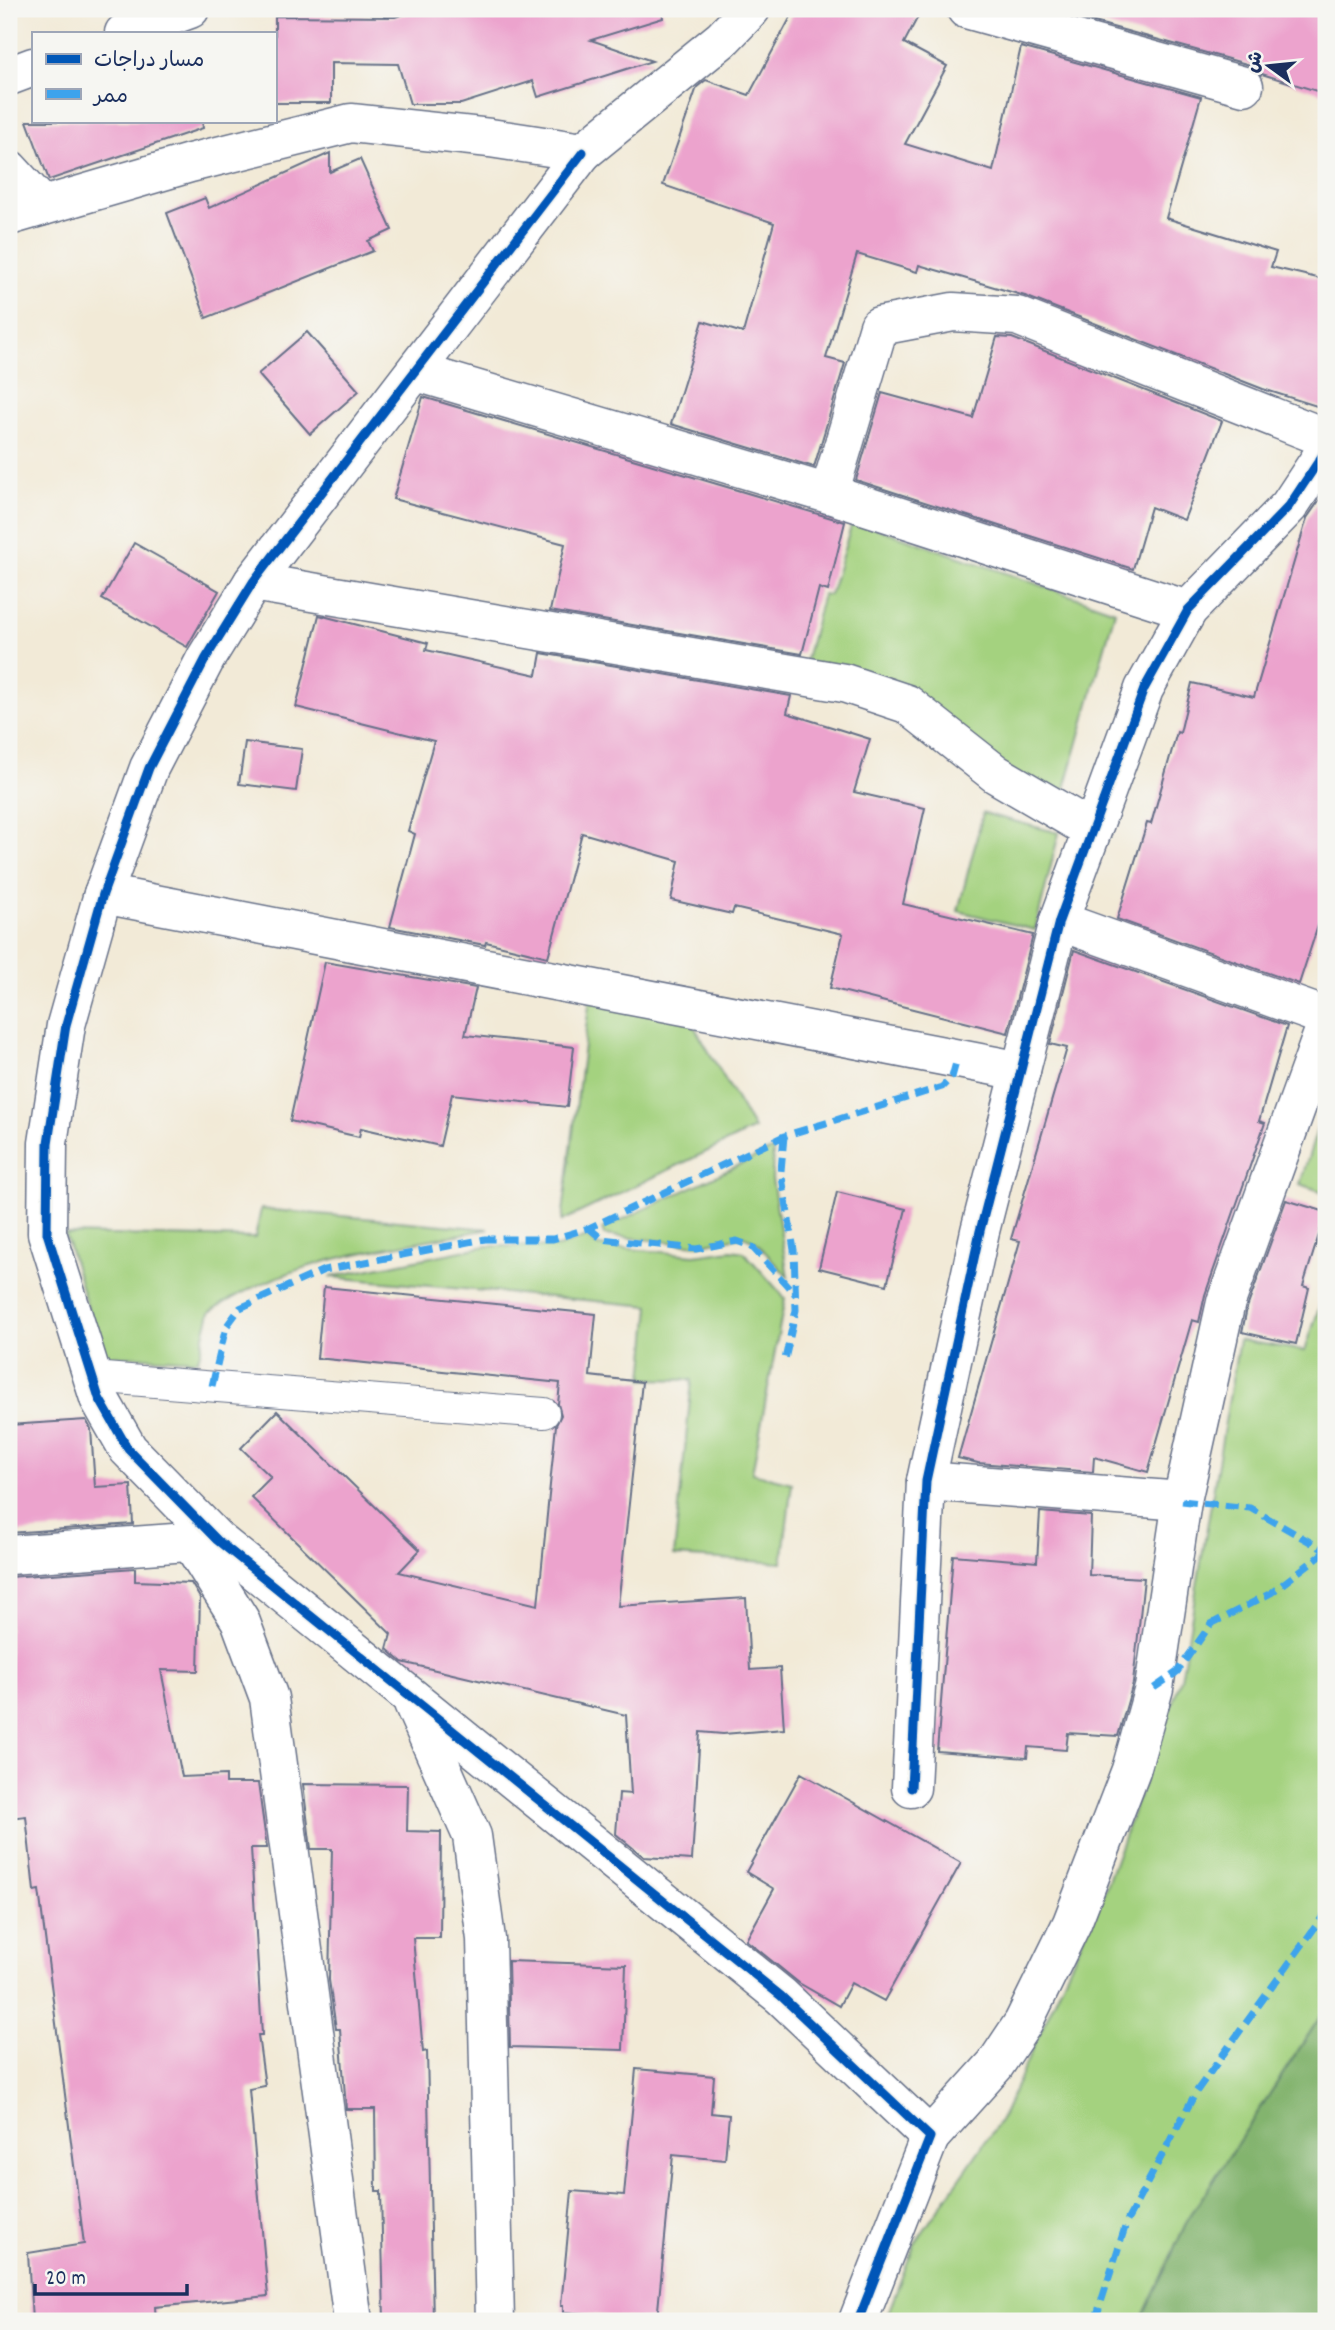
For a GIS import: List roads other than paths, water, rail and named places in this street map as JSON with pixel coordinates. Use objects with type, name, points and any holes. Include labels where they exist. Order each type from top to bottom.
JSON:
[{"type":"street","points":[[127,32],[190,9]]},
{"type":"street","points":[[751,9],[722,39],[583,152],[253,583],[206,658],[149,768],[103,894],[66,1025],[48,1143],[47,1233],[99,1398],[128,1449],[204,1541],[411,1698],[781,1996],[930,2137]]},
{"type":"street","points":[[967,9],[1244,86]]},
{"type":"street","points":[[9,76],[32,67]]},
{"type":"street","points":[[9,169],[26,211],[190,163],[351,123],[490,138],[583,152]]},
{"type":"street","points":[[829,494],[879,326],[953,312],[1017,316],[1326,438]]},
{"type":"street","points":[[417,372],[829,494],[1188,610]]},
{"type":"street","points":[[911,1788],[926,1481],[979,1231],[1059,921],[1144,689],[1188,610],[1289,506],[1326,450]]},
{"type":"street","points":[[253,583],[844,683],[907,704],[996,774],[1092,830]]},
{"type":"street","points":[[103,894],[1021,1071]]},
{"type":"street","points":[[1059,921],[1326,1017]]},
{"type":"street","points":[[858,2321],[930,2137],[995,2065],[1023,2023],[1072,1923],[1131,1770],[1154,1688],[1182,1501],[1226,1302],[1326,1025]]},
{"type":"street","points":[[926,1481],[1182,1501]]},
{"type":"street","points":[[9,1555],[204,1541]]},
{"type":"street","points":[[204,1541],[240,1620],[269,1698],[352,2321]]},
{"type":"street","points":[[411,1698],[472,1836],[486,1938],[495,2321]]},
{"type":"lane","points":[[92,1377],[544,1413]]}]
